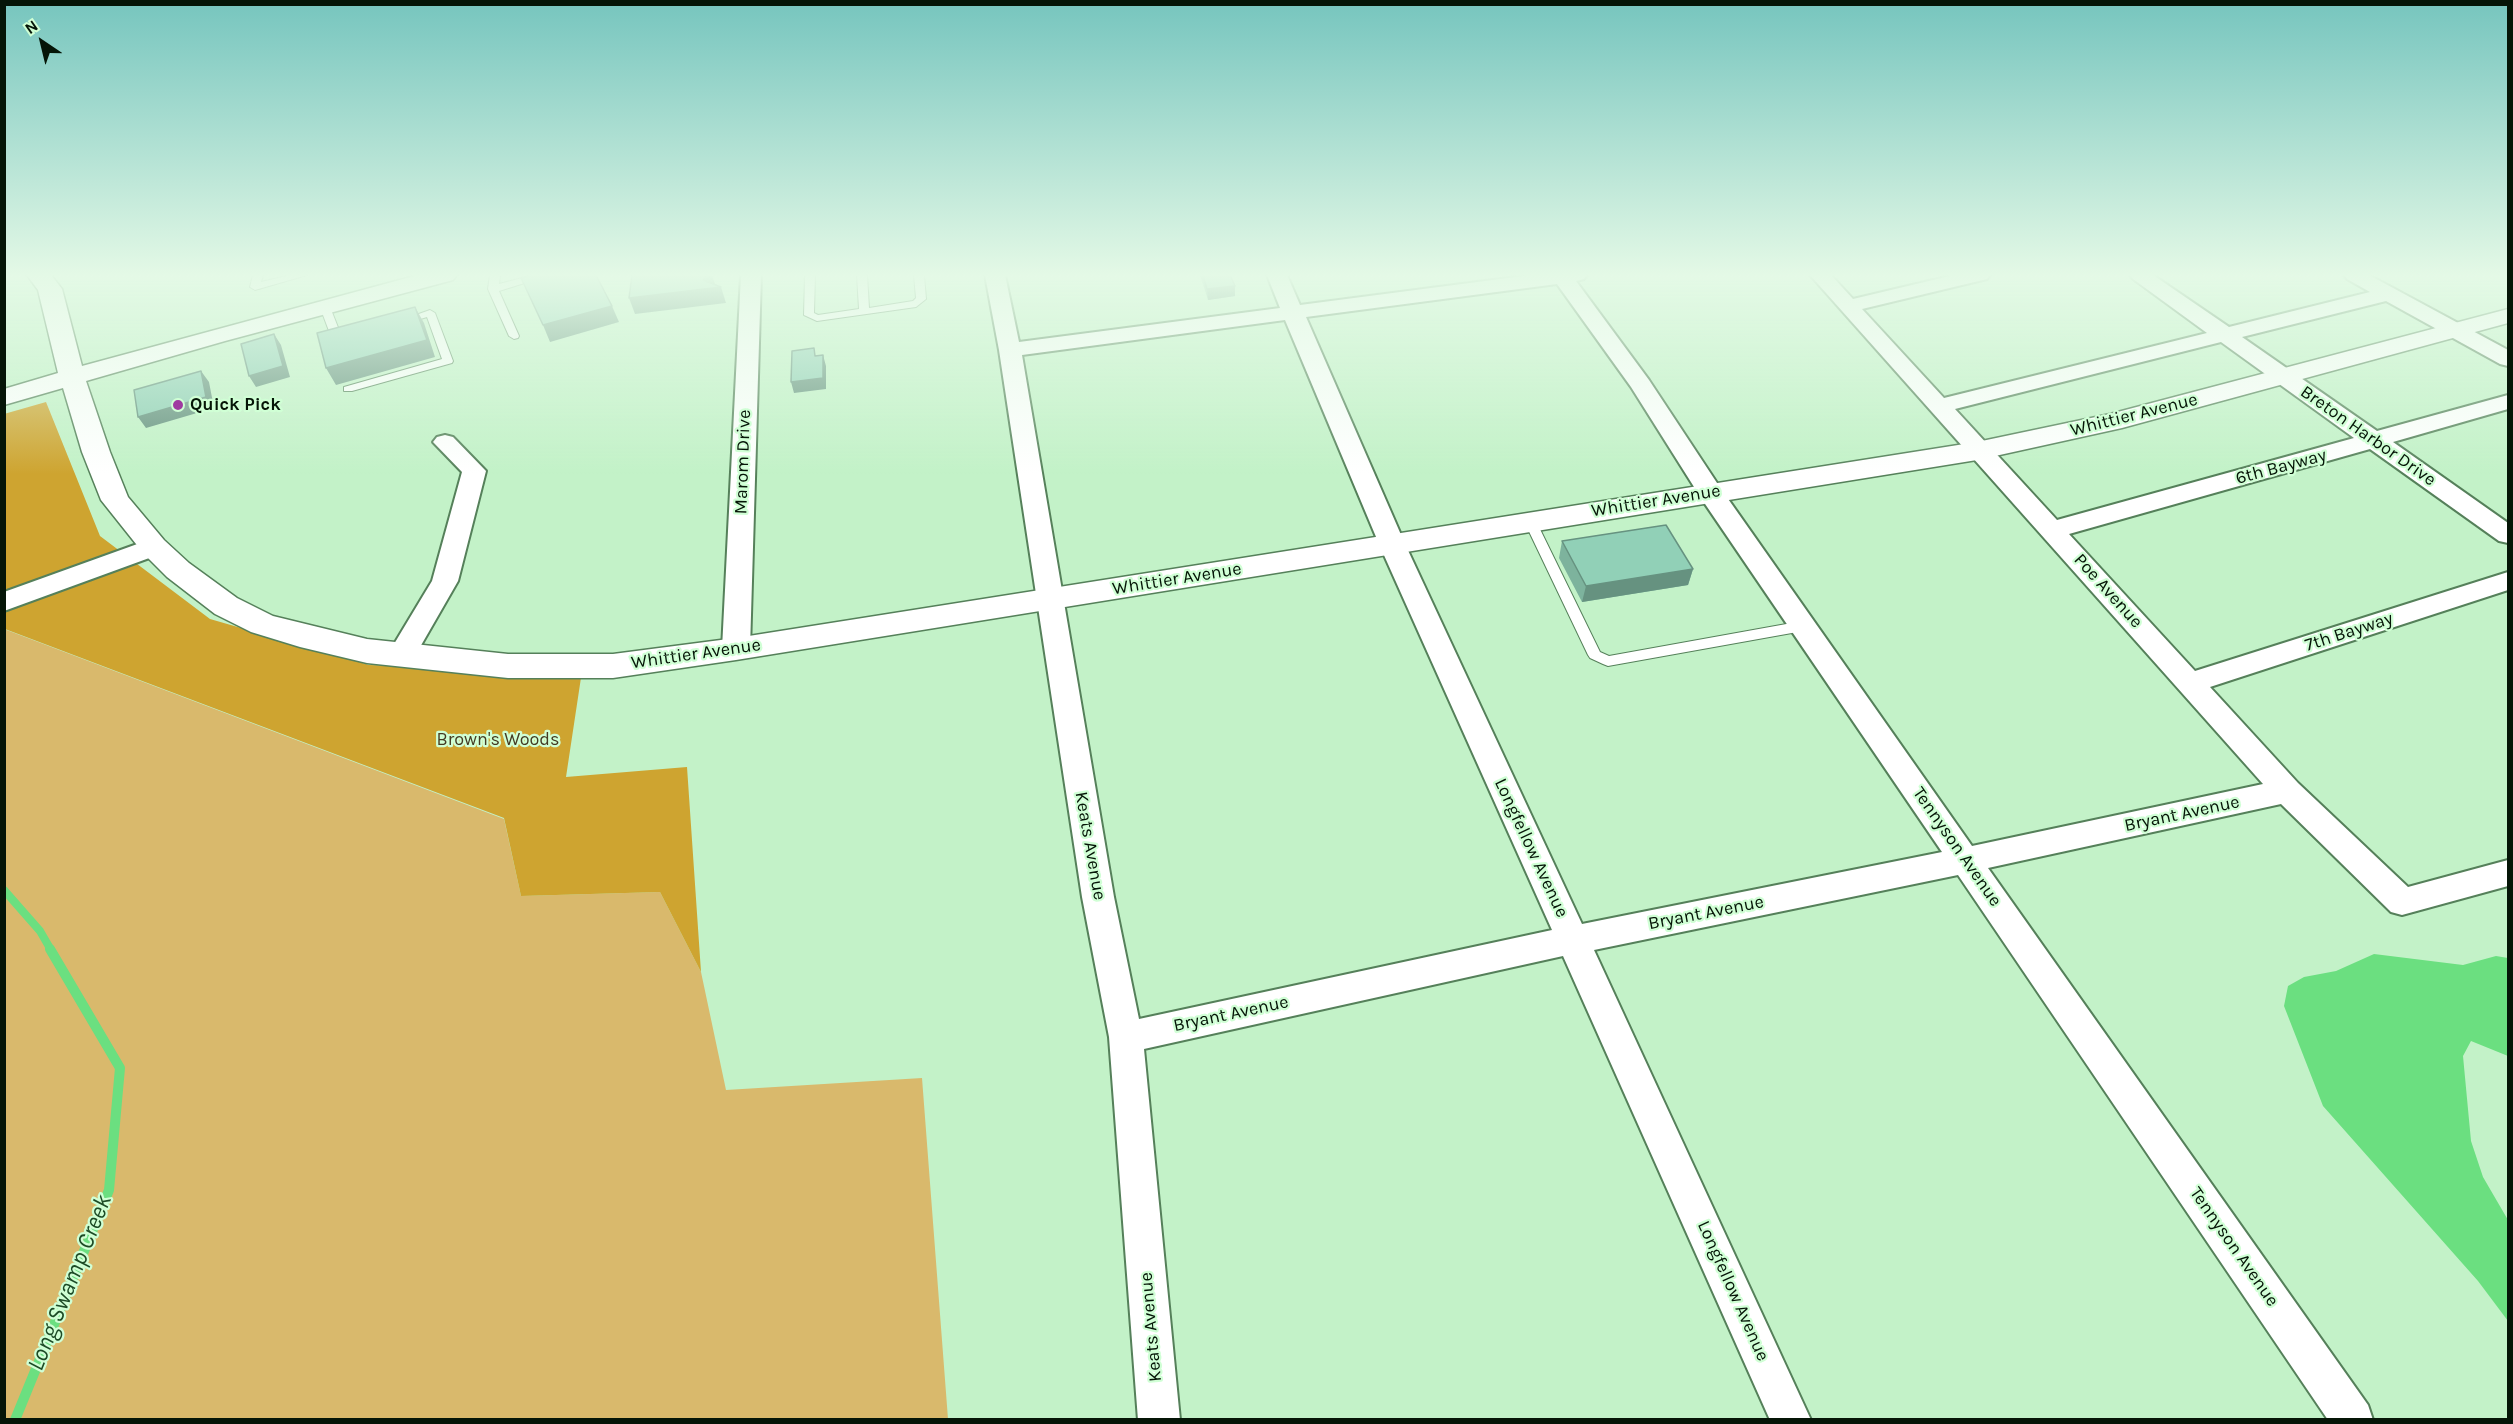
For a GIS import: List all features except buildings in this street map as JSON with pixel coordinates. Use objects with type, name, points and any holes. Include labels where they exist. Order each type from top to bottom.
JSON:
[{"type":"street","name":"Whittier Avenue","points":[[63,341],[96,452],[115,500],[154,547],[178,570],[226,606],[262,624],[300,636],[367,651],[508,666],[612,666],[736,649],[1977,451],[2112,422],[2412,341]]},
{"type":"street","points":[[4,397],[200,341]]},
{"type":"street","name":"Marom Drive","points":[[736,649],[748,341]]},
{"type":"street","name":"Keats Avenue","points":[[1008,341],[1098,897],[1126,1037],[1159,1419]]},
{"type":"street","points":[[1010,350],[1074,341]]},
{"type":"street","name":"Longfellow Avenue","points":[[1306,341],[1392,544],[1791,1419]]},
{"type":"street","name":"Tennyson Avenue","points":[[1612,341],[1710,492],[2353,1419]]},
{"type":"street","name":"Poe Avenue","points":[[1880,341],[2287,791],[2402,902],[2508,873]]},
{"type":"street","points":[[1939,406],[2204,341]]},
{"type":"street","name":"Breton Harbor Drive","points":[[2234,341],[2508,535]]},
{"type":"street","points":[[2476,341],[2508,359]]},
{"type":"street","name":"6th Bayway","points":[[2053,530],[2508,402]]},
{"type":"street","points":[[402,654],[445,581],[474,471],[445,442]]},
{"type":"street","points":[[4,602],[154,547]]},
{"type":"street","name":"7th Bayway","points":[[2190,683],[2508,581]]},
{"type":"street","name":"Bryant Avenue","points":[[1126,1037],[1573,940],[1966,860],[2287,791]]},
{"type":"lane","points":[[348,389],[448,361],[441,341]]},
{"type":"lane","points":[[1530,522],[1595,655],[1608,661],[1803,626]]},
{"type":"shaded area","points":[[4,629],[504,819],[521,896],[660,892],[701,972],[726,1090],[922,1078],[948,1419],[5,1419]]},
{"type":"shaded area","points":[[2374,954],[2463,965],[2496,956],[2508,958],[2508,1056],[2471,1041],[2463,1056],[2471,1141],[2483,1177],[2508,1220],[2508,1321],[2478,1281],[2323,1106],[2284,1006],[2288,986],[2304,977],[2336,971]]},
{"type":"green space","name":"Brown's Woods","points":[[46,402],[100,536],[210,619],[369,665],[582,671],[566,777],[687,767],[701,972],[660,892],[521,896],[504,818],[5,629],[4,414]]},
{"type":"waterway","name":"Long Swamp Creek","points":[[4,890],[40,931],[51,950]]},
{"type":"waterway","name":"Long Swamp Creek","points":[[15,1420],[109,1190],[120,1068],[50,949]]},
{"type":"place","name":"Quick Pick","points":[[178,405]]}]
